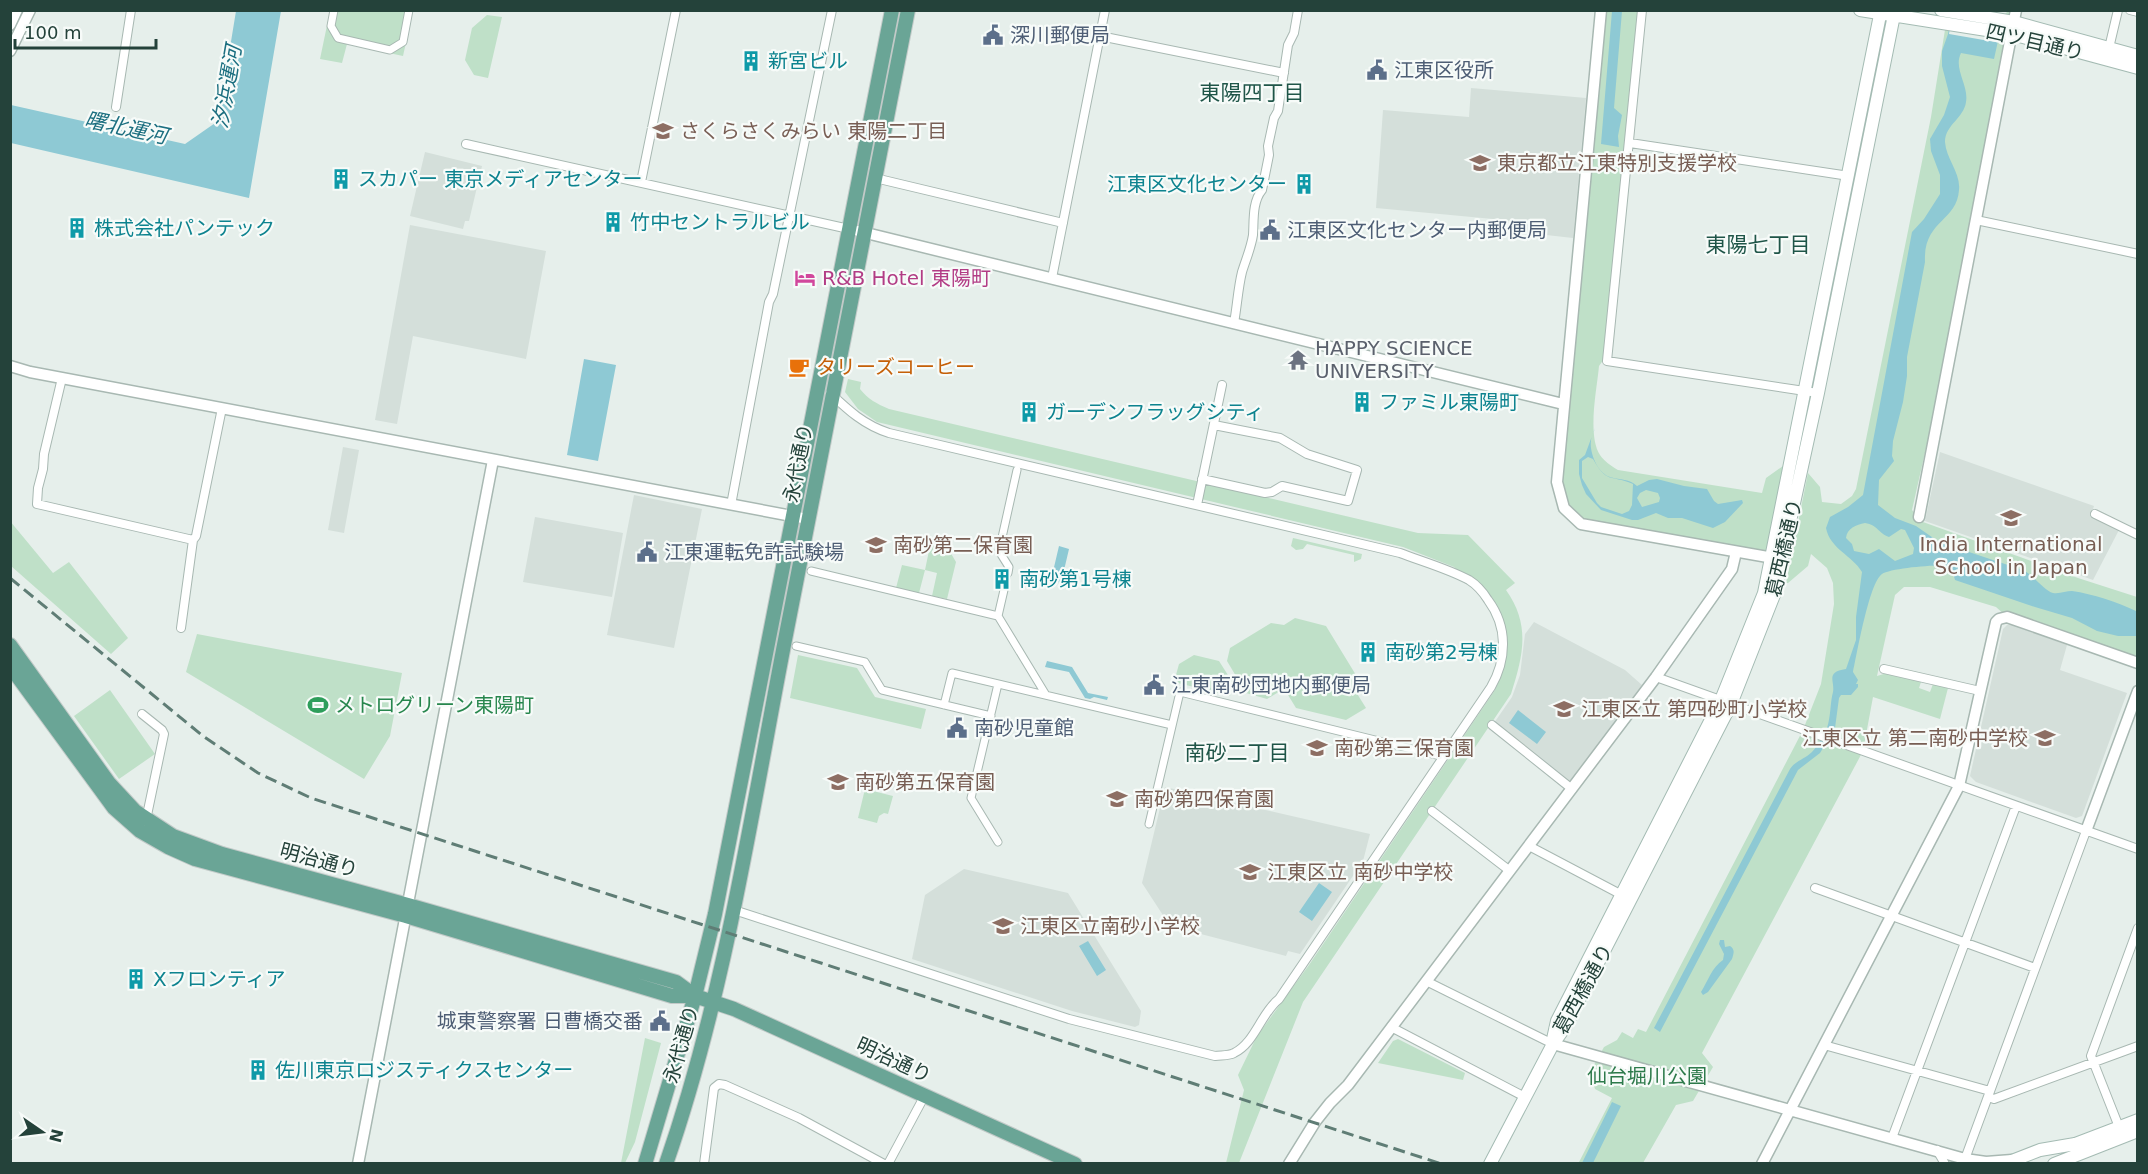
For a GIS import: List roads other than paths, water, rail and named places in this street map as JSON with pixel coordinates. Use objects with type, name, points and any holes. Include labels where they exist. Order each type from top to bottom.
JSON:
[{"type":"main road","name":"永代通り","points":[[645,1164],[695,996],[715,914],[892,10]]},
{"type":"main road","name":"永代通り","points":[[666,1164],[713,1002],[734,910],[831,395],[908,10]]},
{"type":"main road","name":"四ツ目通り","points":[[1860,10],[1945,15],[2011,24],[2138,56]]},
{"type":"main road","name":"葛西橋通り","points":[[1812,392],[1849,176],[1881,12]]},
{"type":"main road","name":"葛西橋通り","points":[[1490,1164],[1553,1044],[1565,1028],[1726,702],[1774,595],[1777,559],[1894,13]]},
{"type":"main road","name":"四ツ目通り","points":[[2011,24],[2138,68]]},
{"type":"main road","name":"明治通り","points":[[10,645],[109,783],[146,820],[173,837],[672,996],[695,996],[734,1009],[1075,1164]]},
{"type":"main road","name":"明治通り","points":[[10,666],[114,808],[154,840],[195,859],[407,910]]},
{"type":"main road","name":"葛西橋通り","points":[[1553,1044],[1557,1021],[1726,702]]},
{"type":"main road","points":[[2008,1162],[2040,1150],[2075,1144],[2138,1120]]},
{"type":"main road","points":[[2054,1163],[2138,1131]]},
{"type":"street","points":[[10,25],[17,10]]},
{"type":"street","points":[[10,51],[30,10]]},
{"type":"street","points":[[116,107],[131,10]]},
{"type":"street","points":[[334,10],[331,26],[338,38],[390,50],[403,42],[409,10]]},
{"type":"street","points":[[642,182],[676,10]]},
{"type":"street","points":[[731,505],[770,302],[832,10]]},
{"type":"street","points":[[1052,278],[1104,10]]},
{"type":"street","points":[[1234,323],[1242,272],[1253,232],[1258,194],[1262,190],[1269,155],[1268,146],[1274,118],[1278,111],[1288,45],[1294,33],[1298,10]]},
{"type":"street","points":[[1601,10],[1557,482],[1564,508],[1581,524],[1589,526],[1777,559]]},
{"type":"street","points":[[1642,10],[1607,361],[1812,392]]},
{"type":"street","points":[[2109,48],[2118,10]]},
{"type":"street","points":[[2130,10],[2138,12]]},
{"type":"street","points":[[1919,517],[2011,24]]},
{"type":"street","points":[[1100,36],[1284,73]]},
{"type":"street","points":[[1630,143],[1849,176]]},
{"type":"street","points":[[466,144],[849,228],[1563,404]]},
{"type":"street","points":[[875,177],[1063,223]]},
{"type":"street","points":[[1976,220],[2138,254]]},
{"type":"street","points":[[10,366],[30,372],[808,519]]},
{"type":"street","points":[[62,378],[38,488],[38,504],[193,540]]},
{"type":"street","points":[[734,910],[1069,1019],[1215,1056],[1234,1054],[1247,1042],[1272,1004],[1279,999],[1491,687],[1502,662],[1503,631],[1497,613],[1481,590],[1469,580],[1400,553],[878,430],[855,416],[819,383]]},
{"type":"street","points":[[1197,506],[1222,385]]},
{"type":"street","points":[[182,628],[193,540],[196,536],[222,408]]},
{"type":"street","points":[[1202,479],[1265,493],[1282,486],[1348,501],[1357,470],[1307,454],[1280,438],[1214,425]]},
{"type":"street","points":[[358,1164],[493,460]]},
{"type":"street","points":[[1008,573],[1009,567],[999,551],[1017,470]]},
{"type":"street","points":[[2095,514],[2138,535]]},
{"type":"street","points":[[1289,1164],[1330,1103],[1348,1085],[1656,677],[1732,569],[1736,552]]},
{"type":"street","points":[[811,571],[998,616]]},
{"type":"street","points":[[1004,590],[998,616],[1046,695]]},
{"type":"street","points":[[1761,1164],[1959,786],[1996,622],[2003,617],[2138,663]]},
{"type":"street","points":[[796,646],[865,662],[882,690],[991,716]]},
{"type":"street","points":[[1884,669],[1980,691]]},
{"type":"street","points":[[944,705],[952,673],[1172,725]]},
{"type":"street","points":[[1656,677],[2138,849]]},
{"type":"street","points":[[998,684],[971,798],[998,842]]},
{"type":"street","points":[[1969,1162],[1989,1094],[2138,691]]},
{"type":"street","points":[[1149,824],[1180,692],[1436,755]]},
{"type":"street","points":[[142,714],[164,734],[146,820]]},
{"type":"street","points":[[1492,725],[1572,789]]},
{"type":"street","points":[[1892,1138],[2016,806]]},
{"type":"street","points":[[1432,811],[1510,871]]},
{"type":"street","points":[[1529,846],[1622,895]]},
{"type":"street","points":[[1815,888],[2035,968]]},
{"type":"street","points":[[2119,1127],[2091,1056],[2138,928]]},
{"type":"street","points":[[1426,981],[1553,1044],[1937,1150],[1969,1162],[2008,1162]]},
{"type":"street","points":[[1391,1027],[1525,1097]]},
{"type":"street","points":[[1824,1045],[1917,1070],[1989,1094],[1994,1099],[2138,1046]]},
{"type":"street","points":[[704,1164],[714,1088],[718,1084],[799,1118],[886,1164],[924,1095]]},
{"type":"street","points":[[2054,1163],[2058,1147]]},
{"type":"street","points":[[1937,1150],[1945,1164]]},
{"type":"water","name":"汐浜運河","points":[[236,11],[281,11],[249,198],[11,143],[11,105],[185,144],[218,121]]},
{"type":"water","points":[[1612,11],[1622,11],[1614,108],[1622,115],[1618,136],[1619,147],[1601,144]]},
{"type":"water","points":[[1952,11],[2004,11],[1994,59],[1961,53],[1959,59],[1966,96],[1965,108],[1948,131],[1945,142],[1958,178],[1959,190],[1953,209],[1934,229],[1926,248],[1907,357],[1903,402],[1893,441],[1894,461],[1879,480],[1878,505],[1895,518],[1916,526],[1939,542],[2023,570],[2053,593],[2072,591],[2088,594],[2136,611],[2137,636],[2118,636],[2097,631],[2072,618],[1955,580],[1951,566],[1915,567],[1882,574],[1877,580],[1868,604],[1853,672],[1858,680],[1856,684],[1858,687],[1851,695],[1841,695],[1839,698],[1835,728],[1820,753],[1798,770],[1660,1032],[1654,1028],[1790,769],[1812,752],[1826,731],[1833,692],[1832,678],[1835,672],[1846,669],[1856,640],[1856,617],[1862,572],[1832,541],[1826,528],[1830,517],[1863,495],[1912,232],[1924,219],[1940,194],[1940,175],[1931,151],[1930,139],[1944,115],[1950,97],[1942,66],[1942,51]],"holes":[[[1869,524],[1889,537],[1901,529],[1905,530],[1914,548],[1913,554],[1895,561],[1879,549],[1869,554],[1854,551],[1852,544],[1846,538],[1848,532],[1858,525]]]},
{"type":"water","points":[[584,359],[616,365],[598,461],[567,455]]},
{"type":"water","points":[[1595,428],[1591,439],[1591,451],[1598,467],[1606,475],[1637,486],[1657,479],[1707,489],[1718,504],[1742,500],[1743,503],[1725,522],[1713,528],[1656,513],[1632,520],[1601,510],[1586,494],[1579,474],[1579,460],[1585,455]],"holes":[[[1646,490],[1658,493],[1659,502],[1642,507],[1637,498]]]},
{"type":"water","points":[[1059,546],[1069,549],[1061,583],[1051,580]]},
{"type":"water","points":[[1047,661],[1072,667],[1088,693],[1108,697],[1107,700],[1094,697],[1085,698],[1069,672],[1045,667]]},
{"type":"water","points":[[1518,710],[1546,732],[1537,744],[1509,723]]},
{"type":"water","points":[[1319,883],[1332,892],[1312,921],[1299,912]]},
{"type":"water","points":[[1720,940],[1724,940],[1725,947],[1733,948],[1733,957],[1708,992],[1703,995],[1701,992],[1710,975],[1723,960],[1724,954],[1719,944]]},
{"type":"water","points":[[1088,941],[1106,970],[1097,976],[1079,946]]},
{"type":"water","points":[[1612,1102],[1621,1106],[1593,1163],[1582,1163]]},
{"type":"tunnel","points":[[1004,590],[1008,573]]},
{"type":"railway","points":[[10,578],[203,736],[258,773],[311,798],[1442,1164]]},
{"type":"place","name":"深川郵便局","points":[[993,35]]},
{"type":"place","name":"新宮ビル","points":[[751,61]]},
{"type":"place","name":"江東区役所","points":[[1377,70]]},
{"type":"place","name":"さくらさくみらい 東陽二丁目","points":[[663,131]]},
{"type":"place","name":"東京都立江東特別支援学校","points":[[1480,163]]},
{"type":"place","name":"スカパー 東京メディアセンター","points":[[341,179]]},
{"type":"place","name":"江東区文化センター","points":[[1304,184]]},
{"type":"place","name":"竹中セントラルビル","points":[[613,222]]},
{"type":"place","name":"株式会社パンテック","points":[[77,228]]},
{"type":"place","name":"江東区文化センター内郵便局","points":[[1270,230]]},
{"type":"place","name":"R&B Hotel 東陽町","points":[[805,278]]},
{"type":"place","name":"HAPPY SCIENCE UNIVERSITY","points":[[1298,360]]},
{"type":"place","name":"タリーズコーヒー","points":[[799,367]]},
{"type":"place","name":"ファミル東陽町","points":[[1362,402]]},
{"type":"place","name":"ガーデンフラッグシティ","points":[[1029,412]]},
{"type":"place","name":"India International School in Japan","points":[[2011,518]]},
{"type":"place","name":"南砂第二保育園","points":[[876,545]]},
{"type":"place","name":"江東運転免許試験場","points":[[647,552]]},
{"type":"place","name":"南砂第1号棟","points":[[1002,579]]},
{"type":"place","name":"南砂第2号棟","points":[[1368,652]]},
{"type":"place","name":"江東南砂団地内郵便局","points":[[1154,685]]},
{"type":"place","name":"メトログリーン東陽町","points":[[318,705]]},
{"type":"place","name":"江東区立 第四砂町小学校","points":[[1564,709]]},
{"type":"place","name":"南砂児童館","points":[[957,728]]},
{"type":"place","name":"江東区立 第二南砂中学校","points":[[2045,738]]},
{"type":"place","name":"南砂第三保育園","points":[[1317,748]]},
{"type":"place","name":"南砂第五保育園","points":[[838,782]]},
{"type":"place","name":"南砂第四保育園","points":[[1117,799]]},
{"type":"place","name":"江東区立 南砂中学校","points":[[1250,872]]},
{"type":"place","name":"江東区立南砂小学校","points":[[1003,926]]},
{"type":"place","name":"Xフロンティア","points":[[136,979]]},
{"type":"place","name":"城東警察署 日曹橋交番","points":[[660,1021]]},
{"type":"place","name":"佐川東京ロジスティクスセンター","points":[[258,1070]]},
{"type":"district","name":"東陽四丁目","points":[[1252,93]]},
{"type":"district","name":"東陽七丁目","points":[[1758,245]]},
{"type":"district","name":"南砂二丁目","points":[[1237,753]]},
{"type":"water label","name":"曙北運河","points":[[126,128]]},
{"type":"park label","name":"仙台堀川公園","points":[[1647,1076]]}]
